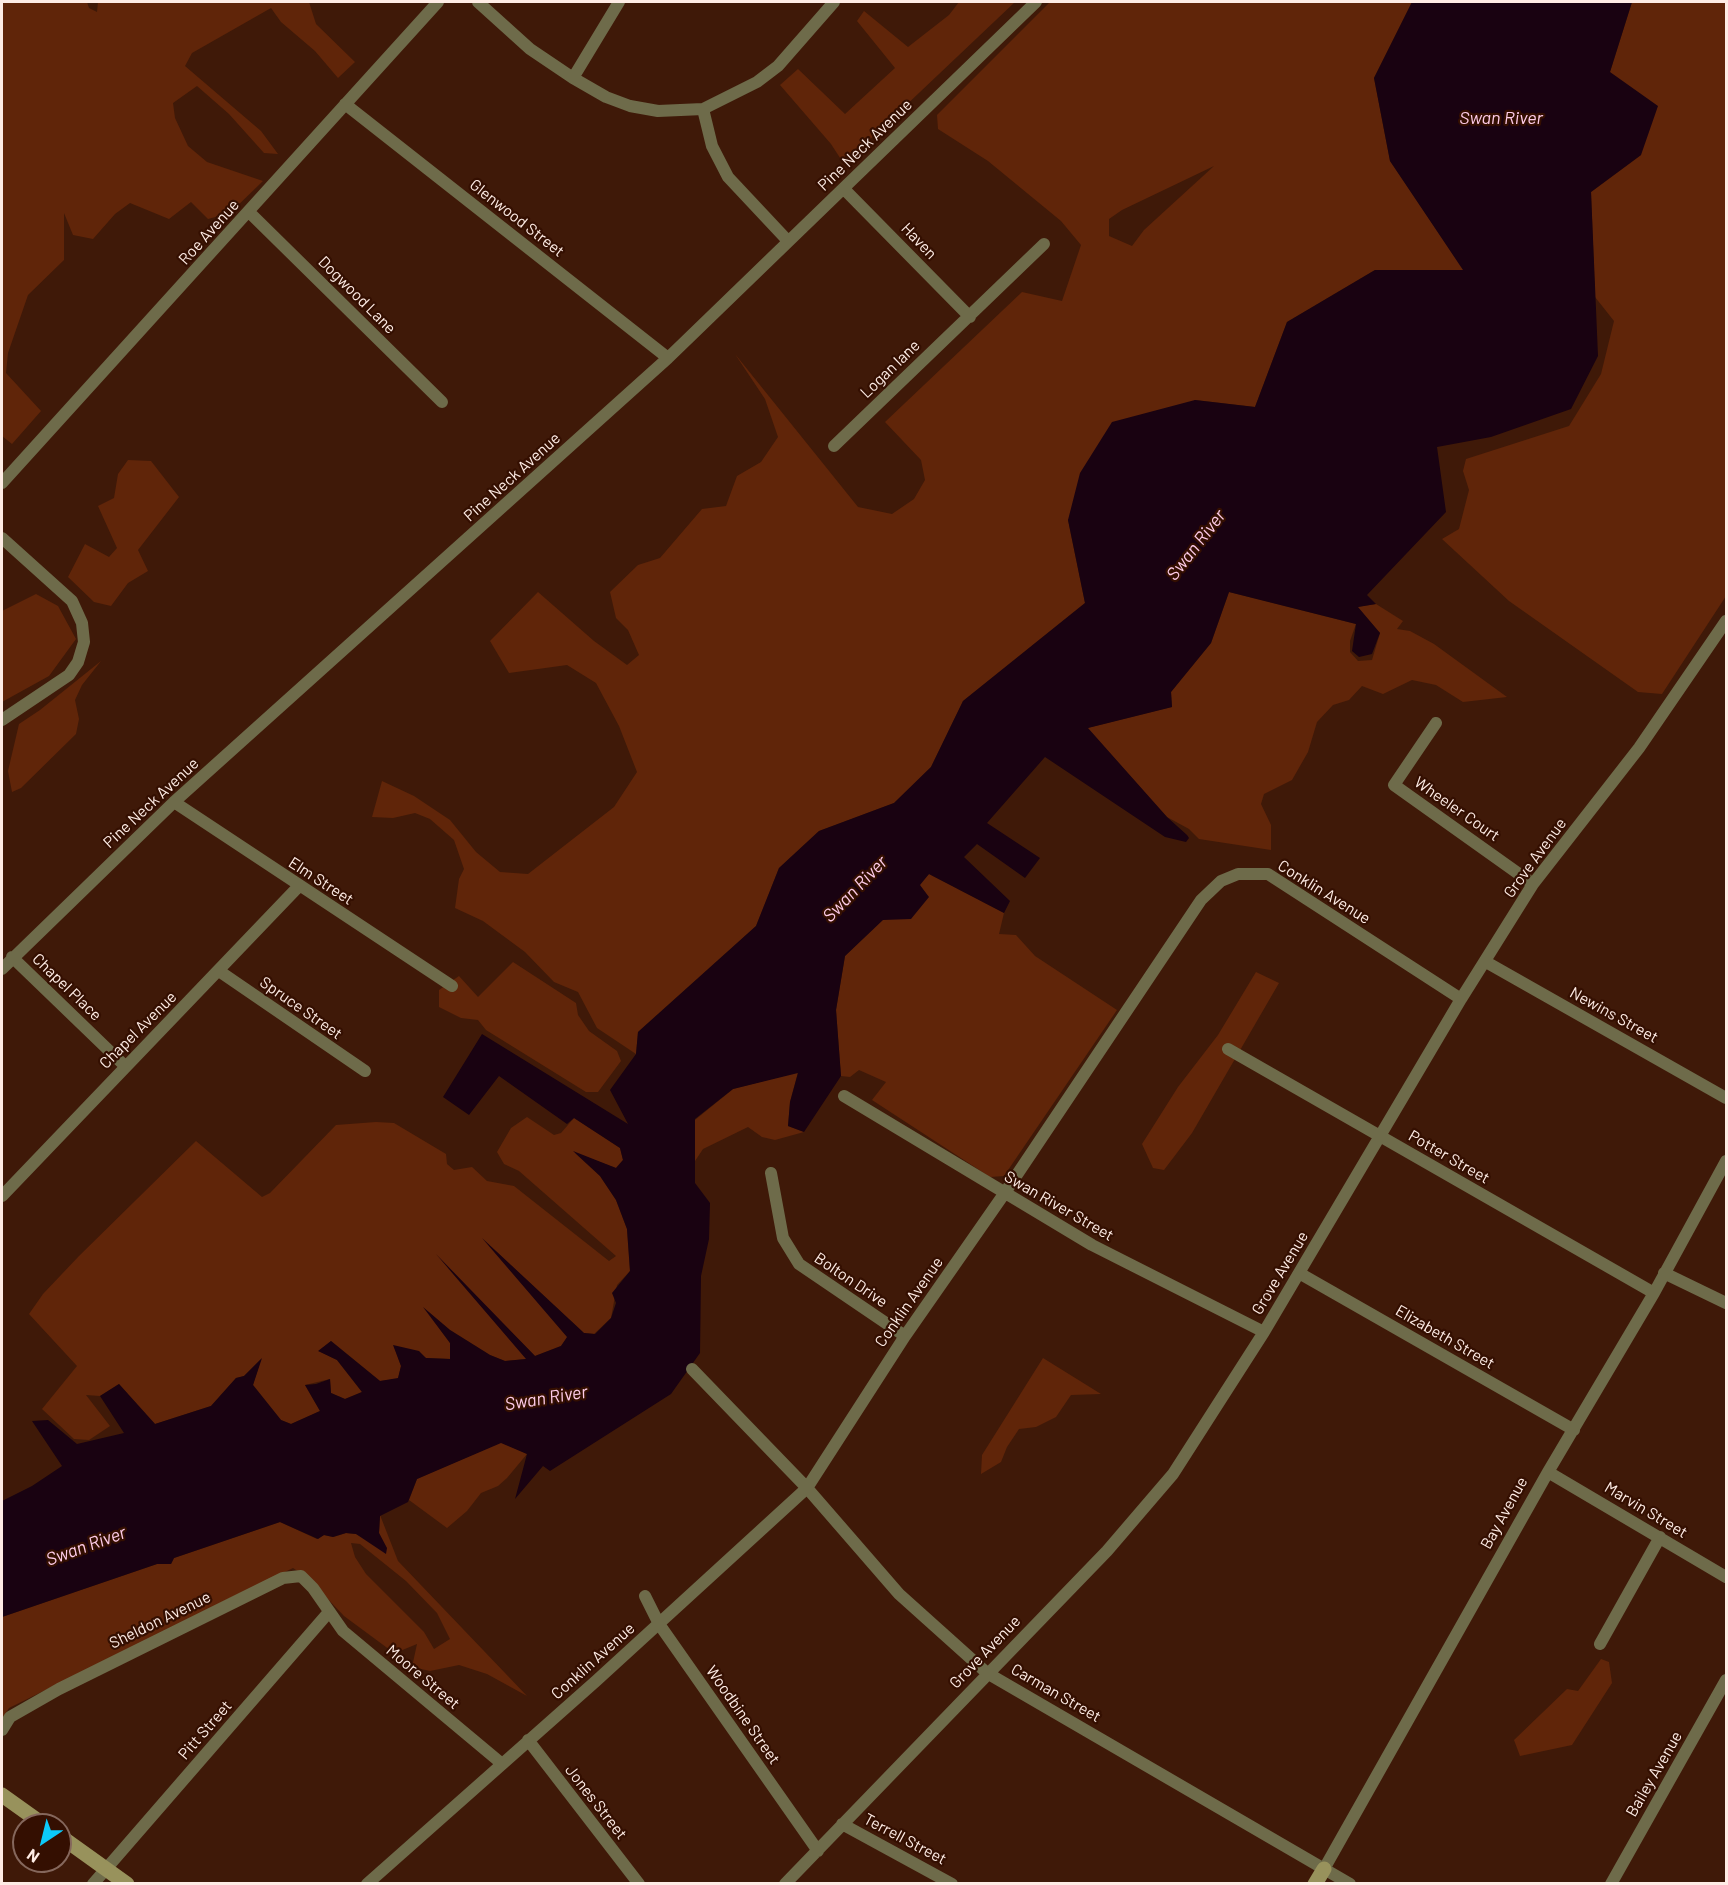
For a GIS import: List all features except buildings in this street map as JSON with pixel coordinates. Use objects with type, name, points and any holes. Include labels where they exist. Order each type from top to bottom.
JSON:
[{"type":"street","name":"Roe Avenue","points":[[2,483],[438,2]]},
{"type":"street","points":[[478,2],[530,49],[573,78],[606,97],[630,106],[658,111],[703,110],[739,93],[778,66],[834,2]]},
{"type":"street","points":[[573,78],[619,2]]},
{"type":"street","name":"Pine Neck Avenue","points":[[2,969],[174,802],[668,358],[1036,2]]},
{"type":"street","name":"Glenwood Street","points":[[345,104],[668,358]]},
{"type":"street","points":[[703,110],[712,146],[728,177],[788,241]]},
{"type":"street","name":"Haven","points":[[844,189],[970,317]]},
{"type":"street","name":"Dogwood Lane","points":[[249,212],[442,402]]},
{"type":"street","points":[[970,317],[1044,244]]},
{"type":"street","name":"Logan lane","points":[[834,446],[970,317]]},
{"type":"street","points":[[2,538],[72,601],[82,623],[84,642],[78,662],[69,675],[2,720]]},
{"type":"street","name":"Grove Avenue","points":[[786,1884],[1147,1507],[1176,1470],[1264,1332],[1461,999],[1533,884],[1639,748],[1726,621]]},
{"type":"street","name":"Wheeler Court","points":[[1436,723],[1394,784],[1533,884]]},
{"type":"street","name":"Elm Street","points":[[174,802],[452,986]]},
{"type":"street","name":"Conklin Avenue","points":[[367,1884],[659,1624],[807,1488],[905,1336],[1004,1194],[1201,900],[1221,881],[1238,874],[1268,874],[1461,999]]},
{"type":"street","name":"Chapel Avenue","points":[[2,1196],[298,886]]},
{"type":"street","name":"Chapel Place","points":[[12,957],[125,1066]]},
{"type":"street","name":"Newins Street","points":[[1486,962],[1726,1098]]},
{"type":"street","name":"Spruce Street","points":[[219,971],[365,1071]]},
{"type":"street","name":"Potter Street","points":[[1228,1049],[1654,1293]]},
{"type":"street","name":"Swan River Street","points":[[844,1096],[1092,1245],[1264,1332]]},
{"type":"street","name":"Bay Avenue","points":[[1315,1884],[1548,1472],[1654,1293],[1726,1161]]},
{"type":"street","name":"Bolton Drive","points":[[771,1173],[783,1238],[799,1264],[905,1336]]},
{"type":"street","name":"Elizabeth Street","points":[[1299,1273],[1574,1430]]},
{"type":"street","points":[[1664,1273],[1726,1303]]},
{"type":"street","name":"Carman Street","points":[[692,1369],[807,1488],[899,1594],[987,1673],[1350,1884]]},
{"type":"street","name":"Marvin Street","points":[[1548,1472],[1726,1577]]},
{"type":"street","points":[[1600,1644],[1660,1537]]},
{"type":"street","name":"Sheldon Avenue","points":[[2,1730],[10,1717],[59,1689],[283,1578],[301,1576],[313,1588],[329,1612]]},
{"type":"street","name":"Woodbine Street","points":[[645,1596],[659,1624],[818,1851]]},
{"type":"street","name":"Moore Street","points":[[329,1612],[343,1631],[501,1764]]},
{"type":"street","name":"Pitt Street","points":[[93,1884],[329,1612]]},
{"type":"street","name":"Bailey Avenue","points":[[1611,1884],[1726,1680]]},
{"type":"street","name":"Jones Street","points":[[528,1740],[639,1884]]},
{"type":"street","points":[[2,1795],[27,1813]]},
{"type":"street","name":"Terrell Street","points":[[842,1824],[952,1884]]},
{"type":"street","points":[[72,1845],[127,1884]]},
{"type":"shaded area","points":[[2,2],[87,2],[89,8],[97,12],[98,2],[309,2],[316,24],[355,62],[338,78],[315,51],[281,22],[271,8],[192,53],[185,66],[261,131],[278,154],[264,153],[229,114],[197,86],[173,103],[175,118],[188,146],[207,162],[263,181],[230,213],[208,219],[191,202],[169,219],[130,203],[115,214],[93,239],[73,235],[64,213],[64,260],[28,295],[8,353],[6,373],[41,411],[12,444],[2,436]]},
{"type":"shaded area","points":[[959,2],[1015,2],[844,164],[831,144],[780,85],[798,69],[845,114],[895,68],[857,21],[864,11],[908,47],[949,15]]},
{"type":"shaded area","points":[[1050,2],[1412,2],[1374,78],[1390,161],[1464,270],[1375,270],[1287,322],[1255,407],[1195,400],[1068,520],[1085,603],[963,701],[931,767],[894,803],[819,831],[779,868],[756,926],[638,1032],[636,1054],[597,1028],[578,992],[554,982],[525,952],[483,921],[455,908],[459,879],[464,869],[454,840],[430,819],[415,813],[393,818],[372,817],[382,781],[414,796],[450,820],[476,852],[500,872],[528,874],[614,807],[637,772],[619,726],[596,683],[567,665],[509,673],[490,641],[538,592],[594,641],[627,665],[639,655],[628,630],[616,618],[610,592],[638,565],[660,558],[702,509],[726,506],[737,476],[761,462],[778,437],[765,399],[735,354],[858,507],[892,514],[914,499],[925,480],[921,460],[885,422],[1022,292],[1062,301],[1081,245],[1061,221],[988,161],[938,129],[937,115]],"holes":[[[1214,166],[1144,230],[1132,246],[1109,236],[1109,219],[1122,210]]]},
{"type":"shaded area","points":[[1632,2],[1726,2],[1726,596],[1662,694],[1638,692],[1509,601],[1442,539],[1459,529],[1469,490],[1463,471],[1466,459],[1569,426],[1601,374],[1614,321],[1595,297],[1591,192],[1641,155],[1610,72]]},
{"type":"shaded area","points":[[128,460],[151,461],[179,497],[138,550],[148,571],[128,583],[111,606],[94,602],[68,577],[85,544],[109,557],[117,548],[98,506],[114,498],[118,474]]},
{"type":"shaded area","points":[[1229,592],[1356,624],[1350,641],[1350,652],[1358,661],[1372,660],[1380,633],[1357,607],[1376,604],[1403,621],[1397,629],[1410,631],[1434,644],[1507,697],[1463,702],[1436,685],[1412,680],[1383,694],[1362,686],[1349,700],[1333,705],[1317,722],[1308,752],[1292,780],[1264,794],[1261,804],[1271,825],[1271,850],[1199,839],[1189,829],[1167,817],[1087,728],[1172,707],[1171,692],[1211,643]]},
{"type":"shaded area","points":[[36,594],[58,606],[76,639],[49,676],[2,702],[2,611]]},
{"type":"shaded area","points":[[101,661],[82,685],[75,700],[79,719],[76,734],[21,788],[12,792],[8,771],[19,724]]},
{"type":"shaded area","points":[[929,874],[1004,913],[999,934],[1016,935],[1035,956],[1117,1010],[1004,1176],[990,1177],[872,1100],[886,1082],[859,1070],[850,1077],[841,1076],[836,1010],[845,956]]},
{"type":"shaded area","points":[[513,962],[576,1003],[578,1015],[589,1031],[617,1051],[621,1061],[598,1092],[586,1092],[486,1030],[478,1020],[461,1018],[439,1007],[439,990],[459,976],[478,997]]},
{"type":"shaded area","points":[[1256,972],[1279,983],[1192,1133],[1164,1170],[1153,1168],[1142,1144],[1178,1087],[1218,1035]]},
{"type":"shaded area","points":[[798,1072],[790,1102],[788,1126],[804,1132],[775,1140],[762,1137],[748,1127],[703,1149],[695,1161],[695,1120],[733,1089]]},
{"type":"shaded area","points":[[527,1117],[554,1135],[561,1133],[574,1118],[620,1148],[623,1160],[616,1168],[575,1153],[600,1176],[616,1200],[627,1229],[630,1271],[617,1285],[611,1318],[594,1334],[584,1333],[488,1244],[568,1337],[561,1346],[535,1356],[447,1267],[527,1359],[505,1361],[490,1355],[450,1330],[426,1310],[450,1343],[451,1359],[426,1358],[394,1346],[401,1366],[398,1379],[380,1381],[331,1341],[319,1351],[337,1360],[362,1392],[345,1399],[331,1393],[330,1379],[305,1385],[320,1411],[291,1424],[281,1420],[253,1385],[261,1359],[244,1376],[236,1378],[211,1406],[155,1424],[119,1384],[100,1396],[86,1395],[110,1426],[89,1440],[74,1439],[42,1409],[77,1366],[29,1314],[43,1294],[79,1256],[196,1141],[262,1197],[270,1193],[336,1125],[394,1123],[446,1154],[447,1164],[454,1170],[472,1167],[487,1181],[514,1186],[609,1261],[616,1256],[519,1171],[504,1164],[497,1152],[511,1128]]},
{"type":"shaded area","points":[[1043,1358],[1101,1394],[1071,1395],[1056,1417],[1036,1427],[1019,1429],[1007,1447],[1001,1462],[981,1474],[982,1455]]},
{"type":"shaded area","points":[[501,1442],[527,1454],[507,1478],[498,1486],[481,1493],[467,1511],[447,1528],[409,1500],[417,1479]]},
{"type":"shaded area","points":[[380,1515],[398,1561],[527,1696],[487,1674],[459,1665],[430,1671],[412,1667],[417,1644],[400,1651],[390,1650],[344,1616],[308,1578],[293,1568],[9,1708],[2,1719],[2,1617],[157,1564],[171,1564],[174,1558],[280,1522],[317,1539],[324,1535],[333,1537],[346,1533],[356,1534],[386,1548],[379,1533]],"holes":[[[351,1543],[360,1544],[406,1581],[437,1613],[450,1639],[434,1649],[424,1632],[366,1574],[355,1557]]]},
{"type":"shaded area","points":[[1601,1659],[1609,1662],[1612,1683],[1572,1745],[1520,1756],[1514,1740],[1567,1689],[1578,1691]]},
{"type":"water","name":"Swan River","points":[[1412,2],[1632,2],[1610,72],[1658,106],[1641,155],[1591,192],[1598,356],[1571,409],[1491,437],[1437,447],[1446,512],[1367,595],[1376,604],[1358,607],[1380,633],[1372,654],[1359,657],[1352,651],[1356,624],[1229,592],[1211,643],[1171,692],[1172,707],[1088,728],[1167,817],[1187,835],[1189,838],[1186,842],[1165,837],[1045,757],[987,823],[1040,858],[1025,878],[977,844],[964,857],[1010,901],[1004,913],[929,874],[920,885],[929,897],[911,919],[883,920],[845,956],[836,1010],[841,1076],[804,1132],[788,1126],[790,1102],[798,1073],[733,1089],[695,1119],[695,1183],[710,1203],[709,1239],[701,1276],[700,1353],[671,1394],[550,1471],[543,1466],[515,1499],[527,1454],[501,1443],[417,1479],[408,1502],[380,1516],[379,1533],[387,1548],[386,1554],[356,1534],[346,1533],[333,1537],[324,1535],[318,1539],[280,1522],[174,1558],[171,1564],[157,1564],[2,1617],[2,1501],[32,1486],[62,1466],[32,1421],[48,1420],[77,1444],[124,1433],[100,1396],[119,1384],[155,1424],[211,1406],[236,1378],[244,1376],[262,1358],[253,1385],[281,1420],[291,1424],[320,1411],[305,1385],[330,1379],[331,1393],[345,1399],[362,1392],[337,1360],[318,1351],[331,1341],[380,1381],[398,1378],[401,1366],[393,1345],[419,1351],[426,1358],[450,1359],[450,1343],[423,1307],[450,1330],[490,1355],[505,1361],[526,1359],[436,1254],[535,1356],[561,1346],[567,1337],[482,1238],[584,1333],[595,1334],[611,1318],[616,1303],[612,1293],[630,1271],[627,1229],[616,1200],[600,1176],[573,1151],[616,1168],[623,1160],[620,1148],[574,1118],[567,1124],[499,1076],[469,1115],[443,1097],[482,1034],[628,1124],[610,1090],[636,1054],[638,1032],[756,926],[779,868],[819,831],[894,803],[931,767],[963,701],[1085,603],[1068,520],[1080,473],[1112,422],[1195,400],[1255,407],[1287,322],[1375,270],[1463,270],[1390,161],[1374,78]]}]
